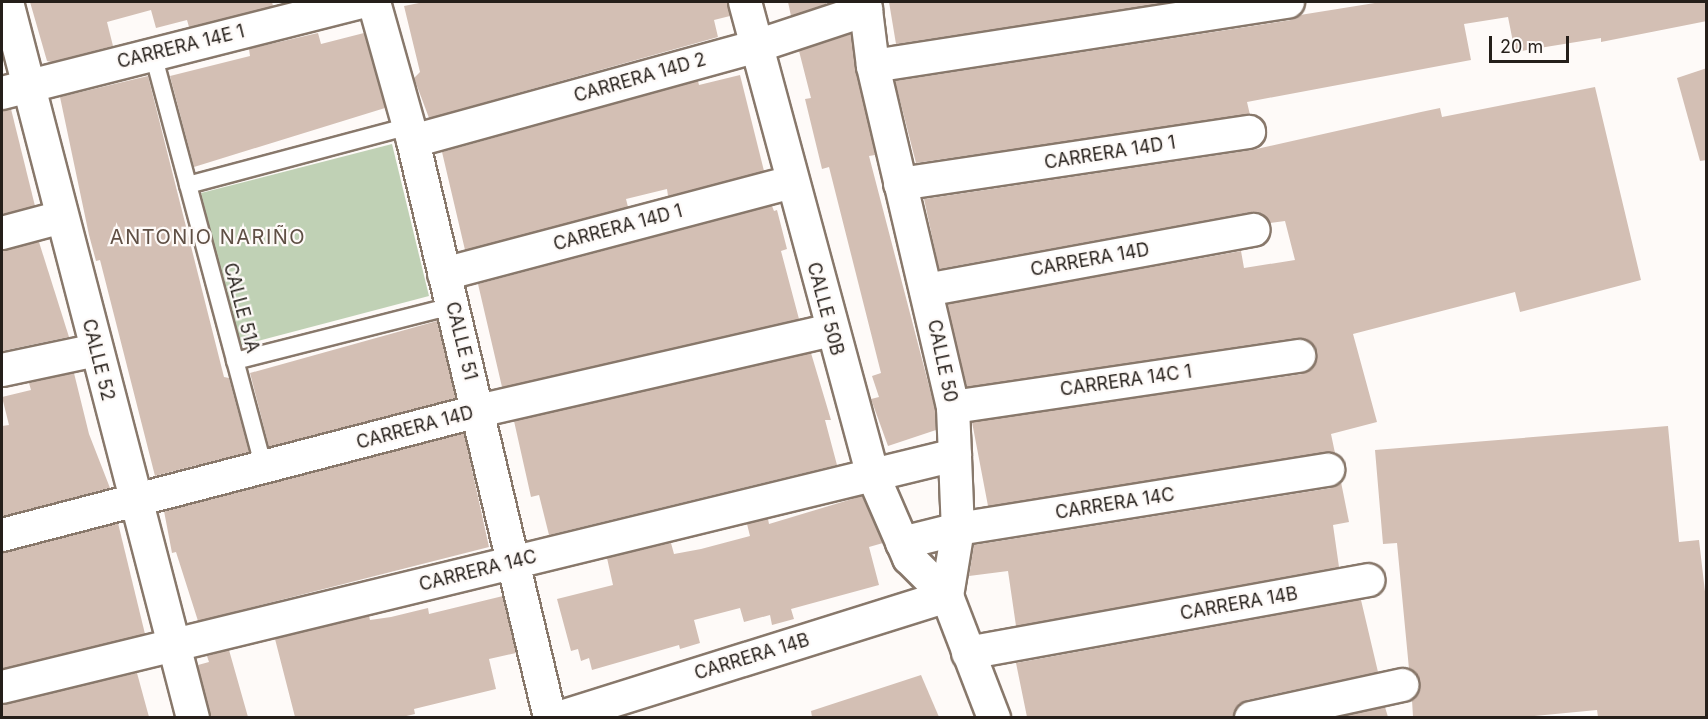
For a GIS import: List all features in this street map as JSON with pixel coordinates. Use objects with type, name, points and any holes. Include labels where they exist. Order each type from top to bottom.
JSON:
[{"type":"street","name":"CALLE 52","points":[[7,2],[16,89],[62,217],[193,717]]},
{"type":"street","name":"CARRERA 14E 1","points":[[16,89],[361,2]]},
{"type":"street","name":"CALLE 51","points":[[374,2],[411,134],[550,717]]},
{"type":"street","name":"CALLE 50B","points":[[745,2],[791,182],[872,474],[909,558],[947,596]]},
{"type":"street","points":[[873,66],[1242,5],[1288,2]]},
{"type":"street","name":"CARRERA 14D 2","points":[[411,134],[757,46],[865,6]]},
{"type":"street","name":"CALLE 50","points":[[865,6],[873,66],[953,407],[958,529],[947,596],[994,717]]},
{"type":"street","name":"CARRERA 14D 1","points":[[900,184],[1249,132]]},
{"type":"street","name":"CARRERA 14D 1","points":[[444,274],[791,182]]},
{"type":"street","points":[[2,232],[62,217]]},
{"type":"street","name":"CARRERA 14D","points":[[926,290],[1254,230]]},
{"type":"street","name":"CARRERA 14D","points":[[2,535],[478,411],[831,330]]},
{"type":"street","points":[[2,370],[96,350]]},
{"type":"street","name":"CARRERA 14C 1","points":[[953,407],[1299,356]]},
{"type":"street","name":"CARRERA 14C","points":[[2,687],[955,455]]},
{"type":"street","name":"CARRERA 14C","points":[[902,543],[958,529],[1329,470]]},
{"type":"street","name":"CARRERA 14B","points":[[968,653],[1368,580]]},
{"type":"street","name":"CARRERA 14B","points":[[558,717],[947,596]]},
{"type":"street","points":[[1251,717],[1402,685]]},
{"type":"lane","name":"CALLE 51A","points":[[153,54],[264,467]]},
{"type":"lane","name":"CARRERA 14D 2","points":[[188,185],[411,134]]},
{"type":"lane","points":[[236,361],[452,306]]},
{"type":"green space","points":[[392,144],[429,296],[239,346],[201,193]]},
{"type":"building","points":[[30,2],[272,2],[273,6],[189,27],[187,20],[156,28],[151,10],[107,22],[113,46],[51,62],[47,61]]},
{"type":"building","points":[[424,2],[728,2],[730,16],[714,20],[718,37],[429,118],[414,78],[420,72],[404,6]]},
{"type":"building","points":[[788,2],[826,2],[826,4],[791,16]]},
{"type":"building","points":[[889,2],[1173,2],[896,44]]},
{"type":"building","points":[[1381,2],[1707,2],[1707,21],[1601,42],[1601,38],[1515,52],[1508,17],[1464,24],[1471,60],[1247,102],[1250,115],[916,163],[895,81],[1291,20],[1300,15]]},
{"type":"building","points":[[318,33],[321,44],[364,33],[385,108],[194,167],[170,76],[250,56],[249,49]]},
{"type":"building","points":[[851,34],[875,155],[869,156],[935,409],[936,430],[888,446],[871,399],[879,397],[872,376],[881,373],[829,167],[822,169],[805,99],[811,98],[799,51]]},
{"type":"building","points":[[1707,68],[1707,160],[1700,161],[1677,78]]},
{"type":"building","points":[[740,75],[764,171],[668,196],[667,189],[626,199],[628,207],[465,250],[442,152],[698,81],[699,85]]},
{"type":"building","points":[[148,76],[224,377],[229,378],[249,452],[155,476],[100,260],[96,261],[89,235],[60,97]]},
{"type":"building","points":[[1595,87],[1641,280],[1520,312],[1515,292],[1353,334],[1377,422],[1331,434],[1335,453],[988,506],[972,422],[1302,374],[1315,363],[1317,353],[1306,340],[1296,338],[967,387],[947,304],[1241,251],[1244,268],[1295,260],[1285,221],[1270,223],[1261,213],[1251,212],[939,269],[924,199],[1252,150],[1440,108],[1442,117]]},
{"type":"building","points":[[11,109],[35,206],[2,214],[2,110]]},
{"type":"building","points":[[772,206],[774,211],[777,210],[787,249],[781,251],[799,319],[502,387],[478,284]]},
{"type":"building","points":[[39,242],[69,337],[2,351],[2,250]]},
{"type":"building","points":[[437,321],[456,398],[269,447],[250,373]]},
{"type":"building","points":[[811,353],[831,420],[825,420],[837,465],[549,535],[539,495],[531,497],[514,421]]},
{"type":"building","points":[[74,373],[89,434],[110,488],[2,517],[2,426],[9,425],[2,397],[31,390],[29,383]]},
{"type":"building","points":[[1668,426],[1679,542],[1699,540],[1707,609],[1707,717],[1598,717],[1597,710],[1524,717],[1413,717],[1412,700],[1419,691],[1420,682],[1409,669],[1397,543],[1383,544],[1375,450]]},
{"type":"building","points":[[464,433],[489,547],[198,621],[176,552],[172,553],[164,511]]},
{"type":"building","points":[[1341,482],[1349,522],[1333,525],[1339,567],[1016,626],[1008,571],[969,576],[974,545],[1331,488]]},
{"type":"building","points":[[862,496],[883,543],[869,547],[879,585],[791,609],[794,619],[772,625],[770,615],[744,622],[740,608],[694,620],[700,643],[680,649],[679,645],[592,670],[589,658],[581,661],[578,649],[571,651],[557,599],[613,585],[607,558],[671,543],[674,554],[701,549],[750,536],[747,524],[768,519],[769,524]]},
{"type":"building","points":[[118,523],[145,634],[2,669],[2,552]]},
{"type":"building","points":[[503,596],[516,653],[489,659],[496,689],[414,709],[415,714],[402,717],[295,717],[275,639],[369,616],[370,620],[428,608],[429,614]]},
{"type":"building","points":[[1361,600],[1378,672],[1247,700],[1239,705],[1234,717],[1027,717],[1016,663]]},
{"type":"building","points":[[229,650],[248,717],[210,717],[198,665],[209,662],[207,656]]},
{"type":"building","points":[[137,673],[149,717],[2,717],[2,704]]},
{"type":"building","points":[[921,675],[939,717],[812,717],[811,711]]},
{"type":"building","points":[[1385,707],[1388,717],[1338,717]]},
{"type":"district","name":"ANTONIO NARIÑO","points":[[208,237]]}]
